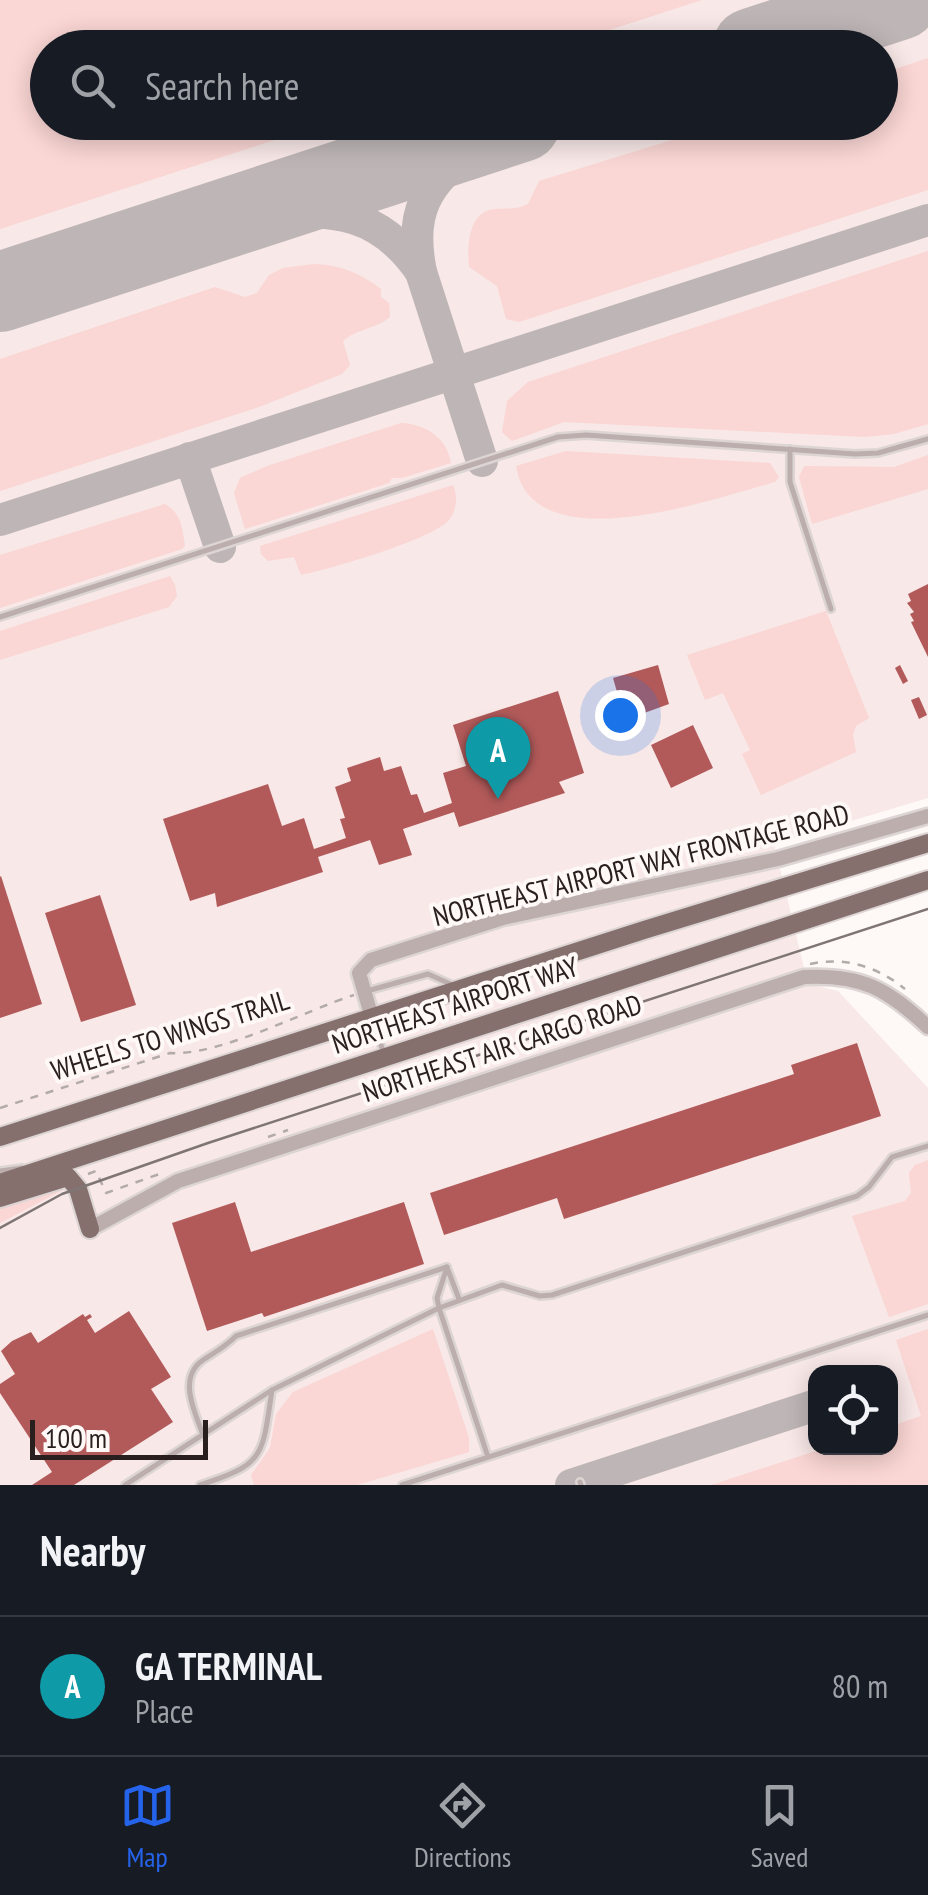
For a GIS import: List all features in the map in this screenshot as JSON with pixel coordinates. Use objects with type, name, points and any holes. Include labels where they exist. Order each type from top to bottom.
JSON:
[{"type":"main road","name":"NORTHEAST AIRPORT WAY","points":[[0,1137],[928,843]]},
{"type":"main road","name":"NORTHEAST AIRPORT WAY","points":[[0,1183],[928,880]]},
{"type":"main road","points":[[0,1198],[71,1178],[90,1229]]},
{"type":"street","name":"NORTHEAST AIRPORT WAY FRONTAGE ROAD","points":[[356,994],[359,973],[371,960],[455,933],[554,906],[778,859],[928,816]]},
{"type":"street","name":"NORTHEAST AIR CARGO ROAD","points":[[90,1229],[178,1180],[804,977],[846,978],[877,987],[928,1027]]},
{"type":"street","points":[[356,994],[372,1018]]},
{"type":"lane","points":[[0,618],[558,438],[586,435],[790,450],[878,452],[928,439]]},
{"type":"lane","points":[[790,450],[790,482],[832,609]]},
{"type":"lane","points":[[356,994],[428,974],[462,990]]},
{"type":"lane","points":[[372,1018],[385,1058]]},
{"type":"lane","points":[[125,1485],[272,1390],[458,1299],[502,1285],[540,1296],[552,1295],[729,1238],[857,1196],[892,1158],[928,1146]]},
{"type":"lane","points":[[0,1171],[69,1160]]},
{"type":"lane","points":[[447,1267],[458,1299]]},
{"type":"lane","points":[[447,1267],[437,1298],[439,1308],[488,1457]]},
{"type":"lane","points":[[203,1435],[190,1398],[192,1373],[198,1363],[225,1348],[236,1336],[447,1267]]},
{"type":"lane","points":[[402,1485],[928,1315]]},
{"type":"lane","points":[[200,1485],[252,1464],[260,1449],[272,1390]]},
{"type":"path","name":"WHEELS TO WINGS TRAIL","points":[[0,1108],[170,1053],[184,1054],[228,1042],[356,994]]},
{"type":"path","points":[[93,1172],[98,1174],[104,1192],[110,1192]]},
{"type":"shaded area","points":[[0,0],[928,0],[928,798],[774,844],[808,984],[838,991],[928,1088],[928,1485],[0,1485]]},
{"type":"shaded area","points":[[0,0],[702,0],[609,30],[30,30],[30,140],[275,140],[0,229]]},
{"type":"shaded area","points":[[928,58],[928,190],[519,322],[506,319],[497,286],[469,267],[471,230],[480,215],[528,204],[539,181],[672,140],[898,140],[898,68]]},
{"type":"shaded area","points":[[928,251],[928,424],[865,437],[564,422],[512,441],[502,432],[507,401],[528,382]]},
{"type":"shaded area","points":[[314,264],[358,274],[381,289],[381,297],[389,303],[390,317],[343,341],[350,365],[342,374],[259,407],[0,491],[0,359],[215,287],[245,297],[257,293],[269,275],[283,268]]},
{"type":"shaded area","points":[[401,423],[434,434],[445,446],[451,463],[392,478],[389,483],[245,529],[234,493],[240,478]]},
{"type":"shaded area","points":[[566,451],[770,463],[779,477],[775,482],[671,510],[589,518],[555,512],[529,495],[516,466]]},
{"type":"shaded area","points":[[928,455],[928,489],[812,524],[799,477],[804,466],[894,467]]},
{"type":"shaded area","points":[[453,485],[456,504],[448,521],[401,545],[301,575],[294,557],[268,561],[261,554],[260,546]]},
{"type":"shaded area","points":[[165,504],[180,522],[185,546],[182,549],[0,608],[0,555]]},
{"type":"shaded area","points":[[170,576],[177,596],[169,607],[0,660],[0,631]]},
{"type":"shaded area","points":[[826,611],[869,718],[856,726],[856,752],[761,795],[742,754],[750,750],[723,693],[705,700],[687,655]]},
{"type":"shaded area","points":[[928,1160],[928,1304],[889,1317],[852,1216],[905,1201],[911,1193],[909,1173],[915,1165]]},
{"type":"shaded area","points":[[67,1188],[0,1223],[0,1204]]},
{"type":"shaded area","points":[[433,1329],[469,1438],[469,1452],[357,1485],[254,1485],[251,1475],[270,1448],[276,1414],[293,1392]]},
{"type":"shaded area","points":[[928,1329],[928,1485],[711,1485],[808,1454],[898,1455],[898,1424],[921,1416],[896,1340]]},
{"type":"building","points":[[928,584],[928,657],[911,622],[914,621],[910,614],[914,612],[907,603],[911,601],[908,594]]},
{"type":"building","points":[[658,665],[669,704],[625,720],[613,678]]},
{"type":"building","points":[[900,665],[908,681],[903,684],[895,668]]},
{"type":"building","points":[[558,691],[584,773],[559,782],[565,793],[459,827],[454,812],[403,829],[412,855],[379,865],[370,840],[318,857],[323,872],[217,907],[215,893],[190,901],[163,819],[268,784],[282,826],[304,818],[314,849],[346,838],[340,819],[345,818],[335,787],[351,781],[347,768],[380,757],[384,771],[401,766],[411,795],[417,794],[424,813],[452,803],[443,773],[466,766],[453,725]]},
{"type":"building","points":[[919,697],[927,715],[919,719],[911,700]]},
{"type":"building","points":[[693,725],[713,768],[671,788],[651,745]]},
{"type":"building","points":[[0,877],[42,1004],[0,1018]]},
{"type":"building","points":[[100,895],[136,1005],[81,1022],[45,913]]},
{"type":"building","points":[[857,1043],[881,1116],[564,1219],[557,1198],[444,1235],[430,1193],[794,1074],[791,1065]]},
{"type":"building","points":[[235,1202],[251,1252],[404,1202],[424,1264],[264,1317],[262,1313],[207,1331],[172,1223]]},
{"type":"building","points":[[129,1311],[171,1377],[151,1389],[173,1422],[74,1485],[32,1485],[52,1472],[0,1393],[0,1384],[15,1374],[1,1351],[31,1332],[38,1343],[83,1314],[92,1317],[87,1320],[95,1333]]},
{"type":"taxiway","points":[[482,140],[431,190],[418,224],[421,272],[482,461]]},
{"type":"taxiway","points":[[248,211],[323,213],[365,223],[385,234],[421,272]]},
{"type":"taxiway","points":[[0,520],[928,220]]},
{"type":"taxiway","points":[[190,458],[220,547]]},
{"type":"taxiway","points":[[571,1485],[808,1408]]},
{"type":"runway","points":[[807,30],[899,0]]},
{"type":"runway","points":[[0,292],[466,140]]},
{"type":"tram line","points":[[0,1228],[62,1194],[208,1143],[928,909]]},
{"type":"place","name":"GA TERMINAL","points":[[498,799]]}]
